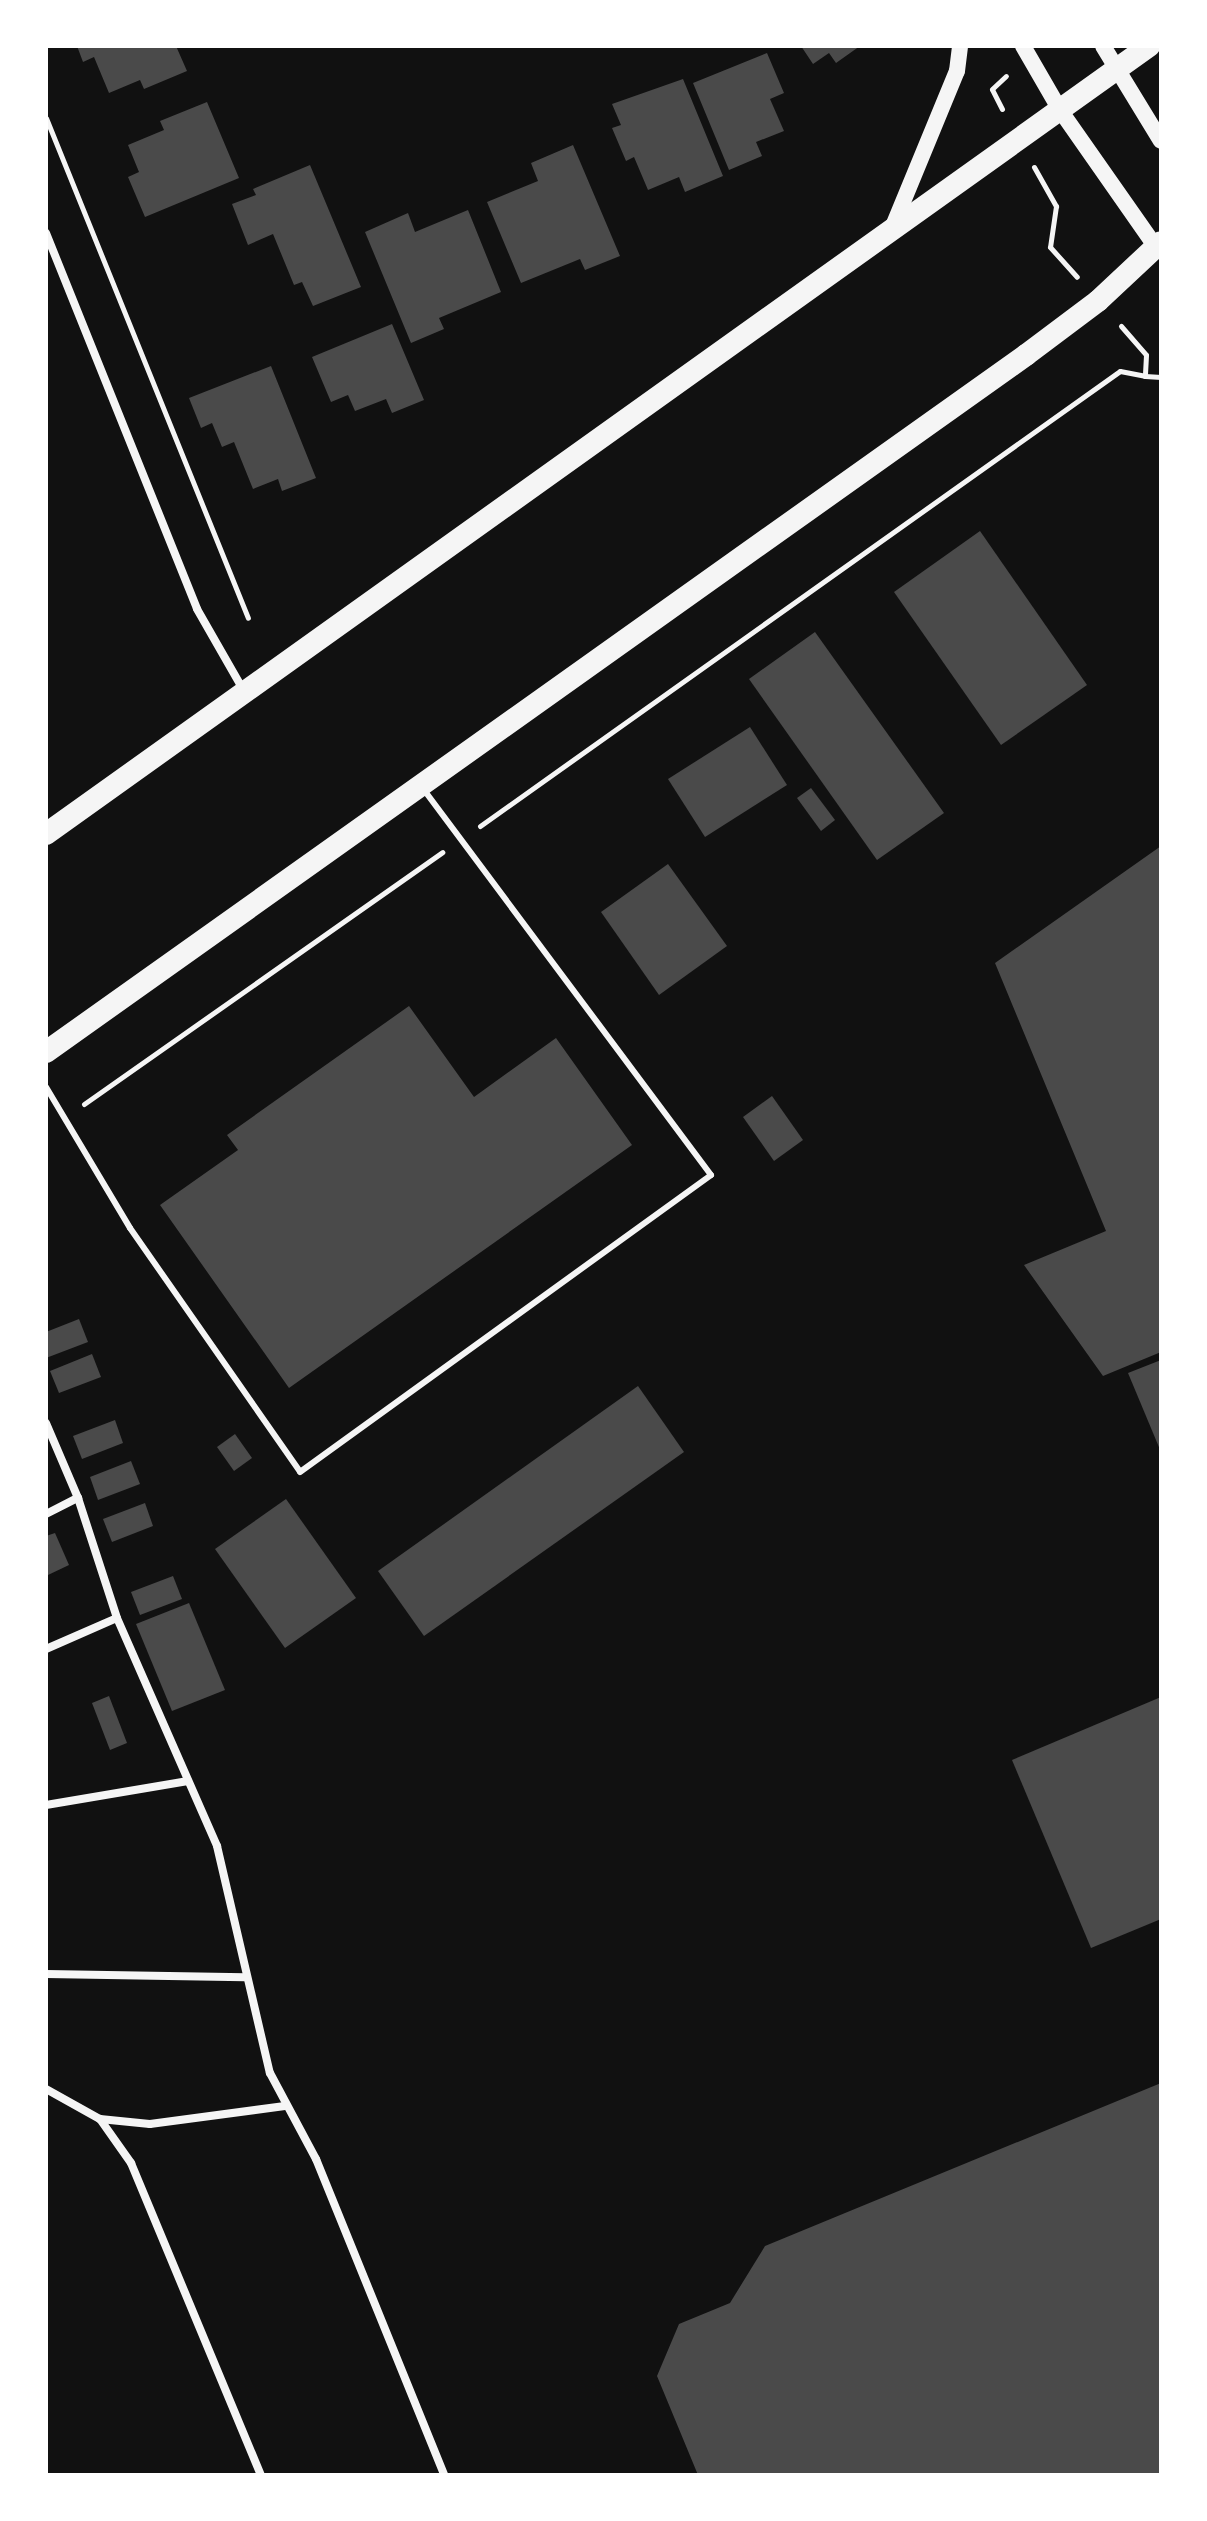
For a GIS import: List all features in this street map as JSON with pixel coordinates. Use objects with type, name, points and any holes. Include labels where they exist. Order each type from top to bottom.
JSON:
[{"type":"highway","points":[[46,834],[889,236],[1149,46]]},
{"type":"highway","points":[[46,1052],[1098,301],[1159,247]]},
{"type":"main road","points":[[889,236],[957,71],[960,46]]},
{"type":"main road","points":[[1103,46],[1161,141]]},
{"type":"main road","points":[[1026,51],[1060,110],[1159,247]]},
{"type":"street","points":[[46,233],[197,609],[246,693]]},
{"type":"street","points":[[46,1423],[78,1498],[117,1618],[229,1884],[259,2041],[285,2106],[316,2159],[444,2475]]},
{"type":"street","points":[[46,1514],[78,1498]]},
{"type":"street","points":[[46,1649],[117,1618]]},
{"type":"street","points":[[46,1805],[188,1781]]},
{"type":"street","points":[[46,1974],[245,1977]]},
{"type":"street","points":[[46,2089],[100,2119],[118,2138],[148,2196],[261,2475]]},
{"type":"street","points":[[100,2119],[150,2124],[285,2106]]},
{"type":"lane","points":[[46,1087],[130,1228],[300,1472],[711,1175],[421,785]]},
{"type":"path","points":[[1026,51],[992,89],[1056,206],[1050,247],[1146,355],[1145,376]]},
{"type":"path","points":[[46,118],[248,618]]},
{"type":"path","points":[[63,1115],[97,1097],[1120,371],[1161,377]]},
{"type":"building","points":[[77,46],[176,46],[187,71],[144,89],[140,80],[109,93],[94,57],[83,62]]},
{"type":"building","points":[[801,46],[860,46],[836,63],[829,53],[813,64]]},
{"type":"building","points":[[767,53],[784,93],[770,99],[784,131],[756,142],[762,156],[729,170],[693,83]]},
{"type":"building","points":[[683,79],[723,176],[685,192],[679,177],[648,190],[634,157],[626,161],[612,128],[621,125],[612,104]]},
{"type":"building","points":[[207,102],[239,178],[145,217],[128,177],[139,172],[128,145],[164,130],[160,121]]},
{"type":"building","points":[[573,145],[620,256],[585,270],[580,259],[521,283],[487,202],[538,181],[531,163]]},
{"type":"building","points":[[310,165],[361,287],[313,306],[302,282],[294,285],[273,234],[248,245],[232,204],[256,195],[253,189]]},
{"type":"building","points":[[468,210],[501,292],[439,318],[444,329],[411,343],[365,232],[408,213],[415,232]]},
{"type":"building","points":[[392,324],[424,400],[392,413],[386,399],[355,411],[348,395],[331,402],[312,357]]},
{"type":"building","points":[[271,366],[316,478],[282,491],[278,479],[253,489],[234,442],[222,447],[212,423],[201,428],[189,398]]},
{"type":"building","points":[[980,531],[1087,685],[1001,745],[894,592]]},
{"type":"building","points":[[815,632],[944,813],[877,860],[749,679]]},
{"type":"building","points":[[750,727],[787,785],[705,837],[668,779]]},
{"type":"building","points":[[811,788],[835,820],[821,831],[797,798]]},
{"type":"building","points":[[1161,846],[1161,1352],[1103,1376],[1024,1265],[1106,1231],[995,963]]},
{"type":"building","points":[[668,864],[727,946],[659,995],[601,912]]},
{"type":"building","points":[[409,1006],[474,1097],[556,1038],[632,1145],[289,1388],[160,1205],[238,1150],[227,1135]]},
{"type":"building","points":[[772,1096],[803,1140],[774,1161],[743,1117]]},
{"type":"building","points":[[79,1319],[88,1342],[46,1358],[46,1332]]},
{"type":"building","points":[[92,1354],[101,1377],[59,1393],[50,1371]]},
{"type":"building","points":[[1161,1360],[1161,1452],[1128,1373]]},
{"type":"building","points":[[638,1386],[684,1452],[424,1636],[378,1571]]},
{"type":"building","points":[[115,1420],[123,1443],[82,1459],[73,1436]]},
{"type":"building","points":[[235,1434],[252,1458],[234,1471],[217,1447]]},
{"type":"building","points":[[131,1461],[140,1484],[98,1500],[90,1477]]},
{"type":"building","points":[[286,1499],[356,1598],[285,1648],[215,1549]]},
{"type":"building","points":[[145,1503],[153,1526],[112,1542],[103,1519]]},
{"type":"building","points":[[55,1533],[69,1565],[48,1575],[46,1536]]},
{"type":"building","points":[[173,1576],[182,1599],[140,1615],[131,1592]]},
{"type":"building","points":[[189,1603],[225,1690],[172,1711],[136,1624]]},
{"type":"building","points":[[109,1696],[127,1743],[110,1750],[92,1703]]},
{"type":"building","points":[[1161,1697],[1161,1919],[1091,1948],[1012,1760]]},
{"type":"building","points":[[1161,2083],[1161,2475],[698,2475],[657,2376],[679,2324],[730,2303],[765,2246]]}]
